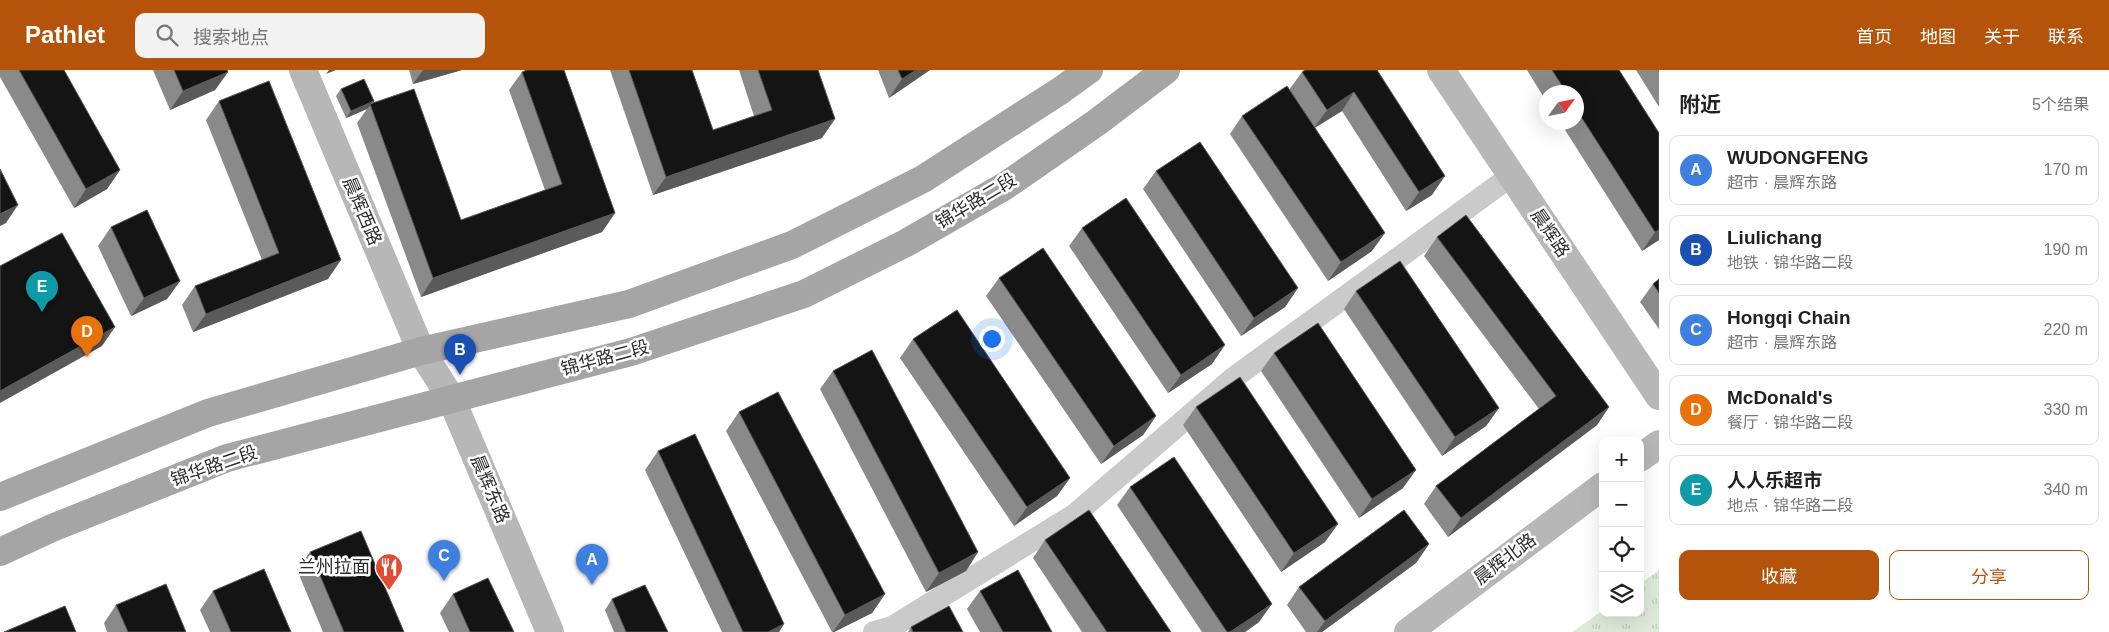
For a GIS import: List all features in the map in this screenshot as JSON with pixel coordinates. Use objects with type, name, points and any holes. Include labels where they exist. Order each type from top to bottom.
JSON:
[{"type":"main road","points":[[0,497],[208,413],[421,352],[629,304],[792,245],[923,179],[1060,91],[1089,70]]},
{"type":"main road","name":"锦华路二段","points":[[0,552],[52,528],[227,458],[631,352],[804,294],[906,243],[1005,186],[1096,123],[1166,70]]},
{"type":"street","name":"晨辉西路","points":[[303,70],[421,352]]},
{"type":"street","name":"晨辉路","points":[[1441,70],[1659,396]]},
{"type":"street","points":[[874,632],[892,627],[1074,514],[1232,379],[1512,176]]},
{"type":"street","name":"晨辉东路","points":[[421,352],[451,398],[550,632]]},
{"type":"street","points":[[1644,455],[1659,444]]},
{"type":"street","name":"晨辉北路","points":[[1408,632],[1599,489]]},
{"type":"green space","points":[[1659,570],[1659,632],[1572,632],[1599,613],[1599,617],[1644,617],[1644,581]]},
{"type":"building","points":[[19,70],[64,70],[120,170],[86,189]]},
{"type":"building","points":[[174,70],[227,70],[228,72],[183,91]]},
{"type":"building","points":[[527,70],[564,70],[615,213],[433,278],[370,104],[414,89],[461,220],[562,184],[522,72]]},
{"type":"building","points":[[629,70],[692,70],[713,130],[772,110],[758,70],[818,70],[835,119],[666,177]]},
{"type":"building","points":[[898,70],[916,70],[902,79]]},
{"type":"building","points":[[1305,70],[1377,70],[1445,176],[1419,192],[1354,92],[1327,110],[1302,72]]},
{"type":"building","points":[[1552,70],[1619,70],[1659,133],[1659,230],[1655,232],[1584,121],[1584,85],[1562,85]]},
{"type":"building","points":[[364,79],[374,101],[351,111],[341,89]]},
{"type":"building","points":[[269,81],[341,260],[206,314],[195,286],[279,253],[219,101]]},
{"type":"building","points":[[1287,86],[1385,233],[1341,262],[1242,116]]},
{"type":"building","points":[[1200,142],[1298,288],[1254,318],[1156,171]]},
{"type":"building","points":[[0,169],[18,205],[0,214]]},
{"type":"building","points":[[1126,198],[1225,345],[1181,375],[1082,228]]},
{"type":"building","points":[[147,210],[180,281],[144,298],[111,227]]},
{"type":"building","points":[[1466,215],[1609,407],[1461,518],[1436,486],[1556,396],[1437,237]]},
{"type":"building","points":[[62,233],[115,327],[0,391],[0,266]]},
{"type":"building","points":[[1043,248],[1156,416],[1114,446],[999,278]]},
{"type":"building","points":[[1400,261],[1499,408],[1455,437],[1356,291]]},
{"type":"building","points":[[1659,279],[1659,293],[1653,284]]},
{"type":"building","points":[[957,310],[1070,478],[1027,507],[913,339]]},
{"type":"building","points":[[1318,323],[1416,470],[1372,499],[1274,353]]},
{"type":"building","points":[[872,350],[978,552],[939,573],[833,371]]},
{"type":"building","points":[[1240,377],[1338,524],[1294,553],[1196,407]]},
{"type":"building","points":[[778,392],[885,594],[845,615],[739,412]]},
{"type":"building","points":[[695,434],[784,624],[768,632],[743,632],[658,451]]},
{"type":"building","points":[[1174,457],[1272,604],[1230,632],[1227,632],[1130,487]]},
{"type":"building","points":[[1089,510],[1171,632],[1107,632],[1045,540]]},
{"type":"building","points":[[1404,510],[1429,544],[1325,621],[1299,587]]},
{"type":"building","points":[[361,531],[404,632],[344,632],[310,552]]},
{"type":"building","points":[[264,569],[291,632],[231,632],[213,591]]},
{"type":"building","points":[[1018,570],[1052,632],[1003,632],[980,591]]},
{"type":"building","points":[[488,578],[514,632],[470,632],[453,594]]},
{"type":"building","points":[[166,584],[186,632],[128,632],[116,605]]},
{"type":"building","points":[[645,585],[668,632],[626,632],[612,599]]},
{"type":"building","points":[[65,606],[76,632],[4,632]]},
{"type":"building","points":[[949,606],[963,632],[913,632],[911,627]]},
{"type":"place","name":"人人乐超市","points":[[42,312]]},
{"type":"place","name":"McDonald's","points":[[87,357]]},
{"type":"place","name":"Liulichang","points":[[460,375]]},
{"type":"place","name":"Hongqi Chain","points":[[444,581]]},
{"type":"place","name":"WUDONGFENG","points":[[592,585]]},
{"type":"place","name":"兰州拉面","points":[[389,591]]}]
